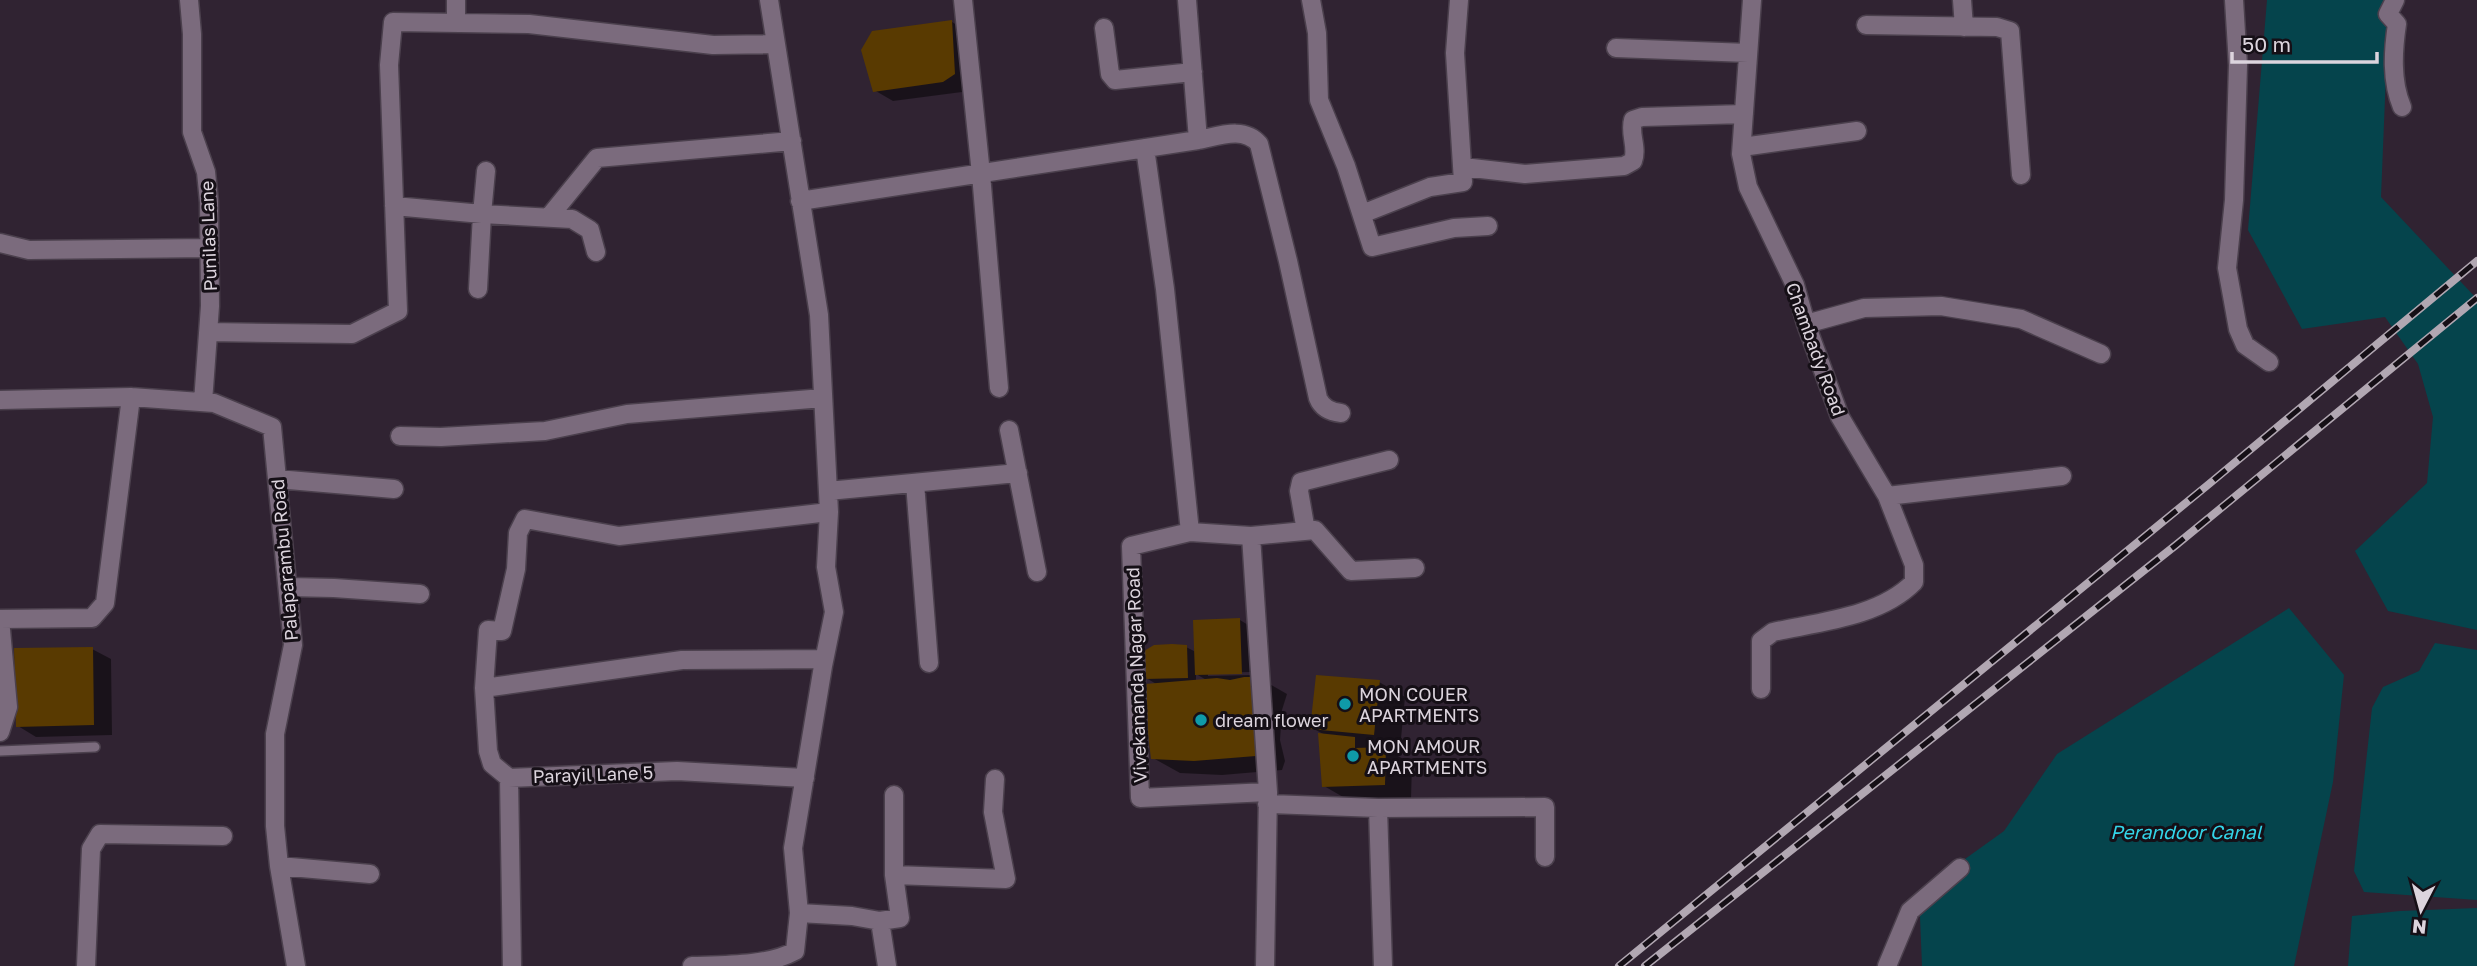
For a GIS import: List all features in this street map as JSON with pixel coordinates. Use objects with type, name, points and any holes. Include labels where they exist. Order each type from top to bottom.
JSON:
[{"type":"street","name":"Punilas Lane","points":[[189,0],[192,34],[192,132],[206,172],[209,202],[210,306],[203,402]]},
{"type":"street","points":[[456,0],[456,23]]},
{"type":"street","points":[[692,966],[783,960],[795,951],[799,913],[793,848],[834,612],[826,567],[829,512],[819,315],[769,0]]},
{"type":"street","points":[[963,0],[999,388]]},
{"type":"street","points":[[1187,0],[1198,140]]},
{"type":"street","points":[[1311,0],[1317,33],[1320,100],[1372,247],[1454,228],[1488,226]]},
{"type":"street","points":[[1362,214],[1430,187],[1463,182],[1455,53],[1459,0]]},
{"type":"street","name":"Chambady Road","points":[[1752,0],[1742,147],[1748,187],[1795,285],[1806,324],[1840,417],[1887,496],[1914,565],[1914,582],[1876,608],[1773,632],[1761,641],[1761,690]]},
{"type":"street","points":[[1962,0],[1964,27]]},
{"type":"street","points":[[2234,0],[2238,65],[2234,201],[2227,268],[2242,337],[2252,352],[2269,362]]},
{"type":"street","points":[[2395,0],[2388,14],[2397,24],[2393,52],[2397,95],[2402,107]]},
{"type":"street","points":[[208,332],[352,334],[398,311],[389,65],[393,22],[529,24],[713,45],[774,44]]},
{"type":"street","points":[[1866,25],[1997,27],[2010,31],[2021,174]]},
{"type":"street","points":[[1104,28],[1110,74],[1115,80],[1193,72]]},
{"type":"street","points":[[1616,48],[1748,53]]},
{"type":"street","points":[[1463,167],[1525,174],[1623,166],[1633,161],[1635,154],[1631,127],[1633,120],[1642,117],[1744,114]]},
{"type":"street","points":[[1742,147],[1857,131]]},
{"type":"street","points":[[800,201],[1242,133],[1254,138],[1259,144],[1318,398],[1327,409],[1341,413]]},
{"type":"street","points":[[549,217],[597,158],[792,141]]},
{"type":"street","points":[[1145,148],[1165,289],[1190,532]]},
{"type":"street","points":[[478,289],[486,171]]},
{"type":"street","points":[[394,206],[572,219],[590,230],[596,252]]},
{"type":"street","points":[[0,243],[29,250],[209,248]]},
{"type":"street","points":[[1806,324],[1864,308],[1941,306],[2021,319],[2101,354]]},
{"type":"street","points":[[0,732],[8,707],[0,619],[92,618],[105,603],[131,397]]},
{"type":"street","name":"Palaparambu Road","points":[[0,400],[131,397],[214,403],[272,427],[293,645],[275,734],[275,826],[296,966]]},
{"type":"street","points":[[400,436],[441,437],[545,431],[626,414],[823,398]]},
{"type":"street","points":[[1009,430],[1037,572]]},
{"type":"street","points":[[1389,460],[1301,482],[1299,491],[1306,531],[1315,530],[1351,571],[1415,568]]},
{"type":"street","points":[[828,491],[1018,473]]},
{"type":"street","points":[[1887,496],[2062,476]]},
{"type":"street","points":[[277,479],[394,489]]},
{"type":"street","points":[[915,483],[929,663]]},
{"type":"street","points":[[512,966],[509,778],[492,764],[488,751],[484,688],[488,630],[502,631],[516,569],[518,533],[525,519],[619,536],[829,512]]},
{"type":"street","name":"Vivekananda Nagar Road","points":[[1267,798],[1140,798],[1131,546],[1190,532],[1251,536],[1306,531]]},
{"type":"street","points":[[1251,536],[1267,798],[1265,966]]},
{"type":"street","points":[[288,587],[334,587],[420,594]]},
{"type":"street","points":[[484,688],[682,660],[824,659]]},
{"type":"street","name":"Parayil Lane 5","points":[[509,778],[677,771],[805,778]]},
{"type":"street","points":[[894,876],[1006,879],[993,812],[995,779]]},
{"type":"street","points":[[799,913],[852,916],[880,921],[901,918],[894,876],[894,795]]},
{"type":"street","points":[[1267,798],[1378,808],[1545,807],[1545,857]]},
{"type":"street","points":[[1378,808],[1383,966]]},
{"type":"street","points":[[86,966],[91,849],[100,834],[223,836]]},
{"type":"street","points":[[279,866],[370,874]]},
{"type":"street","points":[[1887,966],[1910,911],[1960,868]]},
{"type":"street","points":[[880,921],[887,966]]},
{"type":"lane","points":[[0,751],[95,747]]},
{"type":"water","points":[[2267,0],[2389,0],[2381,197],[2477,299],[2477,630],[2388,611],[2355,551],[2427,483],[2433,417],[2418,364],[2385,317],[2302,329],[2248,230]]},
{"type":"water","name":"Perandoor Canal","points":[[2289,608],[2344,675],[2333,782],[2294,966],[1922,966],[1919,892],[2004,831],[2057,754]]},
{"type":"water","points":[[2435,643],[2477,650],[2477,900],[2364,892],[2354,871],[2372,708],[2383,687],[2419,671]]},
{"type":"water","points":[[2477,908],[2477,966],[2348,966],[2352,916]]},
{"type":"building","points":[[952,20],[955,74],[943,82],[873,92],[861,50],[872,31]]},
{"type":"building","points":[[1240,618],[1242,674],[1195,675],[1193,620]]},
{"type":"building","points":[[1154,645],[1187,645],[1188,678],[1145,679],[1144,651]]},
{"type":"building","points":[[93,647],[94,725],[16,727],[14,648]]},
{"type":"building","name":"MON COUER APARTMENTS","points":[[1316,675],[1380,680],[1374,735],[1310,729]]},
{"type":"building","name":"dream flower","points":[[1261,677],[1254,724],[1259,745],[1256,756],[1194,761],[1151,759],[1143,692],[1145,684]]},
{"type":"building","name":"MON AMOUR APARTMENTS","points":[[1318,733],[1355,737],[1355,748],[1386,747],[1385,785],[1322,787]]},
{"type":"railway","points":[[1619,966],[2209,484],[2477,261]]},
{"type":"railway","points":[[1645,966],[2176,545],[2477,298]]},
{"type":"place","name":"MON COUER APARTMENTS","points":[[1345,704]]},
{"type":"place","name":"dream flower","points":[[1201,720]]},
{"type":"place","name":"MON AMOUR APARTMENTS","points":[[1353,756]]}]
